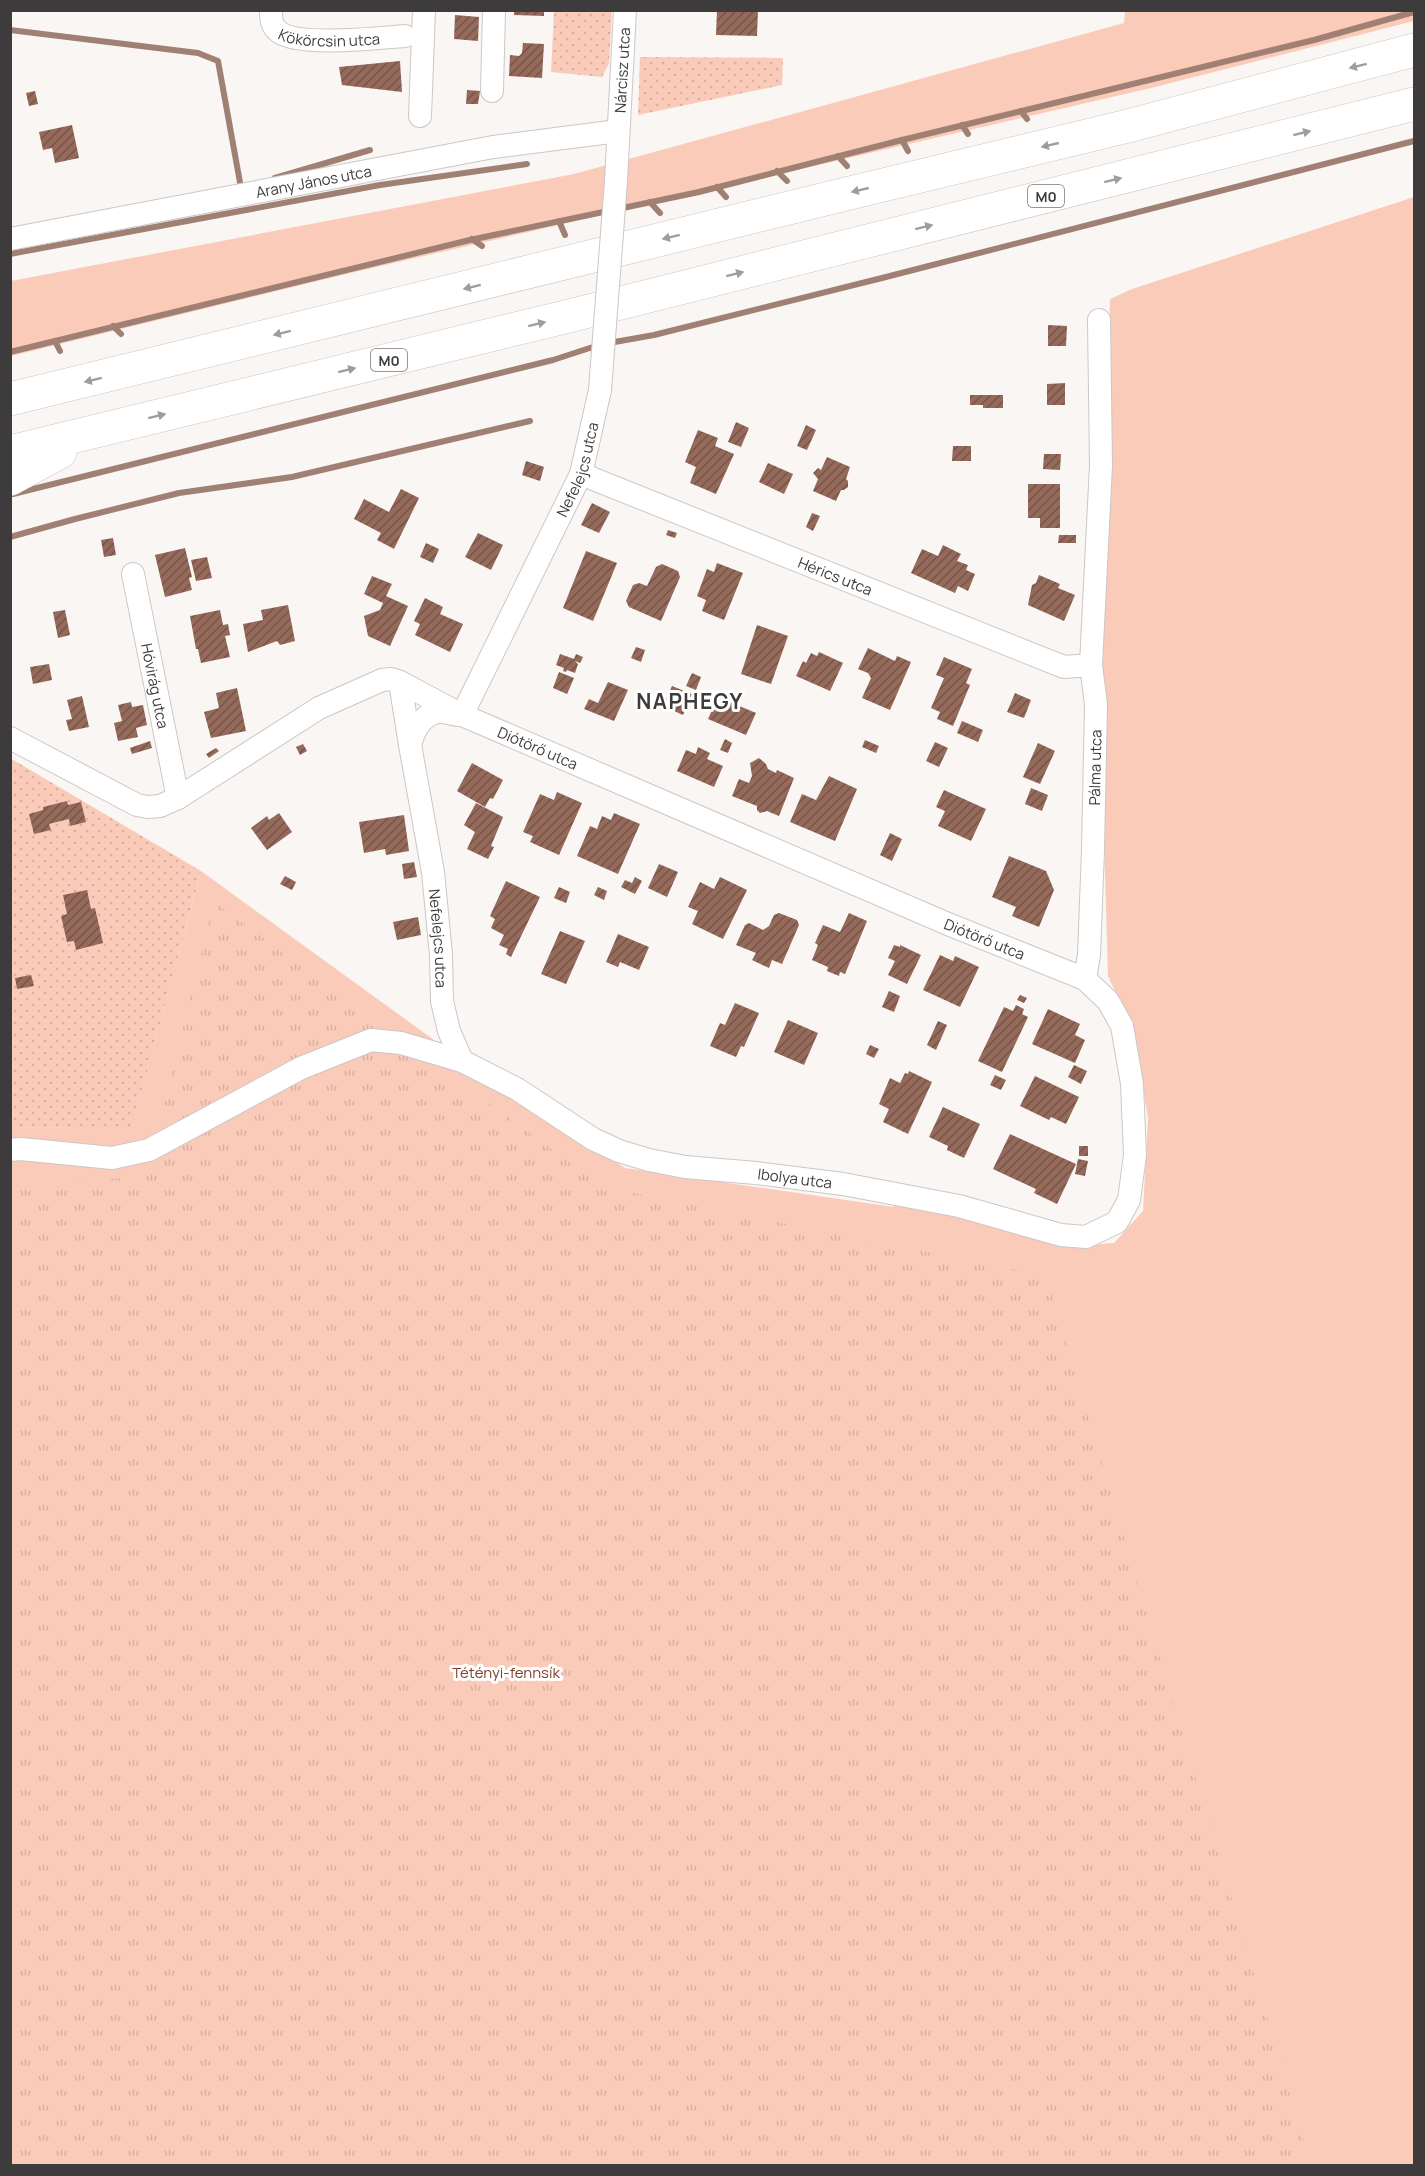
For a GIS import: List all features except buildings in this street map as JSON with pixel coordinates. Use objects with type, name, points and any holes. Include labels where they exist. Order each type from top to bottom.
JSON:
[{"type":"highway","points":[[17,397],[1128,126],[1414,50]]},
{"type":"highway","name":"M0","points":[[10,452],[557,319],[1414,104]]},
{"type":"highway","points":[[10,478],[101,430]]},
{"type":"street","name":"Kökörcsin utca","points":[[271,10],[271,22],[279,32],[300,38],[343,41],[405,36]]},
{"type":"street","points":[[420,116],[424,10]]},
{"type":"street","points":[[492,91],[494,10]]},
{"type":"street","name":"Nárcisz utca","points":[[618,131],[625,10]]},
{"type":"street","name":"Nefelejcs utca","points":[[462,716],[581,474],[600,390],[618,131]]},
{"type":"street","name":"Arany János utca","points":[[10,239],[493,147],[618,131]]},
{"type":"street","name":"Pálma utca","points":[[1085,979],[1089,955],[1094,839],[1096,705],[1091,665],[1101,465],[1099,320]]},
{"type":"street","name":"Hérics utca","points":[[581,474],[1064,667],[1091,665]]},
{"type":"street","name":"Hóvirág utca","points":[[133,574],[178,798]]},
{"type":"street","name":"Diótörő utca","points":[[10,738],[137,805],[160,806],[196,788],[319,708],[372,682],[391,679],[462,716],[948,924],[1085,979]]},
{"type":"street","name":"Nefelejcs utca","points":[[400,682],[434,872],[441,955],[442,1001],[449,1031],[462,1061]]},
{"type":"street","points":[[410,745],[414,730],[421,721],[437,712],[462,716]]},
{"type":"street","name":"Ibolya utca","points":[[10,1150],[21,1149],[112,1158],[149,1150],[301,1068],[371,1040],[401,1043],[462,1061],[517,1089],[593,1139],[619,1151],[648,1160],[685,1167],[843,1184],[959,1206],[1061,1235],[1086,1237],[1117,1222],[1129,1200],[1135,1155],[1132,1084],[1122,1026],[1108,1001],[1085,979]]},
{"type":"green space","points":[[554,11],[612,11],[609,64],[602,77],[551,72]]},
{"type":"green space","points":[[1125,11],[1414,11],[1414,21],[1151,88],[342,275],[11,356],[11,281],[574,174],[1124,23]]},
{"type":"green space","points":[[640,57],[783,58],[782,85],[638,115]]},
{"type":"green space","name":"Tétényi-fennsík","points":[[1414,197],[1414,2165],[11,2165],[10,1128],[132,1126],[201,871],[434,1040],[625,1168],[894,1207],[897,1202],[1077,1246],[1114,1243],[1143,1211],[1148,1118],[1133,1030],[1108,976],[1101,644],[1110,299],[1132,289]]},
{"type":"green space","points":[[10,758],[201,871],[132,1127],[11,1128]]},
{"type":"green space","name":"Tétényi-fennsík","points":[[214,902],[603,1187],[1046,1276],[1311,2165],[11,2165],[10,1184],[146,1177]]},
{"type":"waterway","points":[[618,209],[699,192],[1314,40],[1414,12]]},
{"type":"waterway","points":[[10,30],[198,53],[218,61],[241,188],[245,186]]},
{"type":"waterway","points":[[1021,111],[1027,119]]},
{"type":"waterway","points":[[962,125],[968,134]]},
{"type":"waterway","points":[[902,140],[908,151]]},
{"type":"waterway","points":[[609,343],[654,335],[882,278],[1414,141]]},
{"type":"waterway","points":[[275,178],[370,150]]},
{"type":"waterway","points":[[838,156],[847,166]]},
{"type":"waterway","points":[[10,254],[380,185],[527,164]]},
{"type":"waterway","points":[[777,171],[787,181]]},
{"type":"waterway","points":[[717,187],[726,197]]},
{"type":"waterway","points":[[650,202],[660,213]]},
{"type":"waterway","points":[[10,352],[470,240],[608,211]]},
{"type":"waterway","points":[[559,221],[565,235]]},
{"type":"waterway","points":[[472,239],[482,246]]},
{"type":"waterway","points":[[113,326],[121,334]]},
{"type":"waterway","points":[[55,341],[60,351]]},
{"type":"waterway","points":[[13,494],[553,360],[599,345]]},
{"type":"waterway","points":[[10,537],[179,493],[292,477],[530,421]]},
{"type":"district","name":"NAPHEGY","points":[[690,701]]}]
